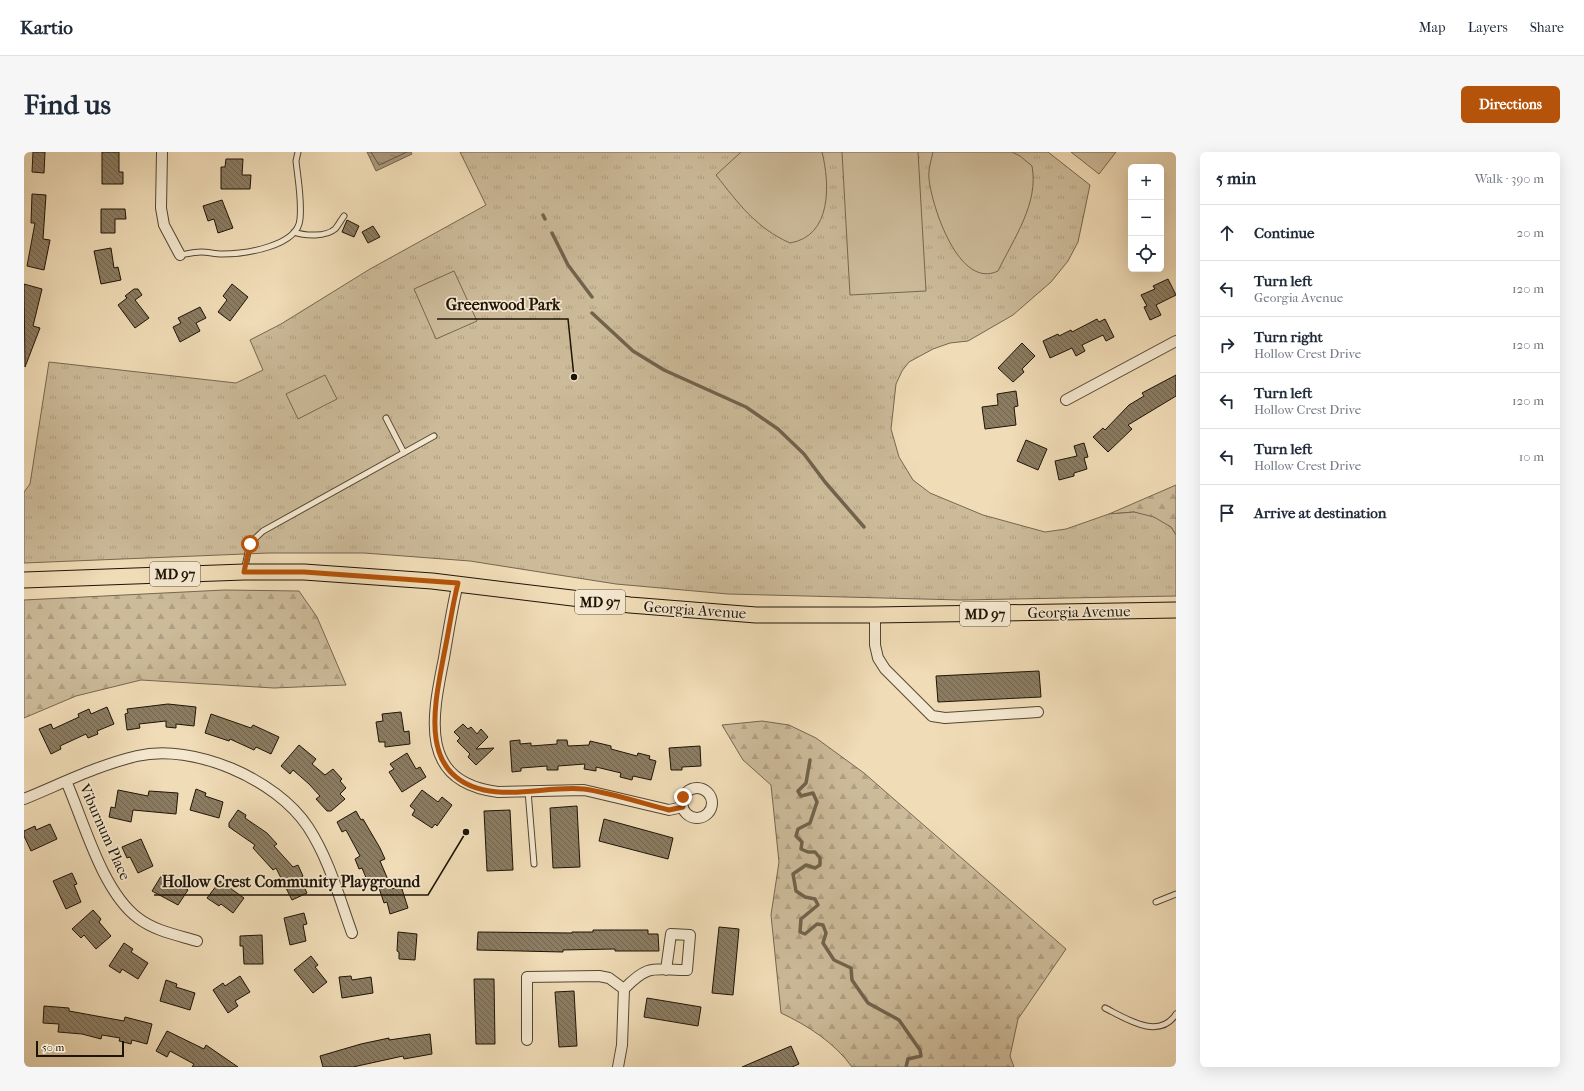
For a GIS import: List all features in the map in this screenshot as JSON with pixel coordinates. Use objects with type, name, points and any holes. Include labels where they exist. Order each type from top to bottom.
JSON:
[{"type":"main road","name":"Georgia Avenue","points":[[24,580],[244,572],[304,572],[458,583],[630,606],[688,611],[756,614],[875,615],[1176,610]]},
{"type":"street","points":[[162,152],[161,208],[164,225],[180,255]]},
{"type":"street","points":[[1066,400],[1176,341]]},
{"type":"street","points":[[458,583],[435,708],[435,736],[438,750],[452,772],[473,787],[498,792],[584,790],[669,810],[683,807]]},
{"type":"street","points":[[875,615],[875,645],[878,658],[885,669],[932,716],[945,718],[1038,712]]},
{"type":"street","points":[[24,799],[96,769],[138,756],[175,754],[215,761],[249,776],[282,799],[307,826],[326,858],[352,933]]},
{"type":"street","name":"Viburnum Place","points":[[66,781],[106,877],[119,899],[137,918],[157,929],[197,941]]},
{"type":"street","points":[[618,1067],[622,1045],[624,989],[639,974],[649,969],[666,970]]},
{"type":"street","points":[[527,1040],[527,977],[599,976],[609,978],[624,989]]},
{"type":"lane","points":[[180,255],[201,252],[238,254],[269,247],[285,241],[294,232],[300,221],[296,161],[298,152]]},
{"type":"lane","points":[[294,232],[299,234],[316,235],[330,232],[344,216]]},
{"type":"lane","points":[[386,418],[404,453]]},
{"type":"lane","points":[[244,572],[247,550],[255,537],[284,519],[434,436]]},
{"type":"lane","points":[[528,791],[534,864]]},
{"type":"lane","points":[[1156,902],[1176,894]]},
{"type":"lane","points":[[1105,1008],[1137,1024],[1146,1026],[1166,1023],[1176,1014]]},
{"type":"green space","points":[[460,152],[1048,152],[1090,185],[1078,242],[1068,261],[1051,282],[1013,315],[968,341],[950,343],[933,349],[909,362],[902,371],[896,384],[891,429],[899,457],[913,480],[930,493],[983,515],[1045,532],[1066,529],[1109,514],[1134,512],[1154,517],[1171,527],[1176,535],[1176,596],[961,600],[728,594],[616,584],[470,561],[364,553],[269,553],[24,563],[24,492],[30,484],[49,362],[236,383],[263,370],[250,340],[281,324],[370,269],[486,205]]},
{"type":"green space","points":[[741,152],[822,152],[826,179],[825,207],[821,220],[814,230],[804,238],[790,243],[767,230],[748,214],[716,175]]},
{"type":"green space","points":[[842,152],[918,152],[926,291],[850,295]]},
{"type":"green space","points":[[933,152],[1012,152],[1020,156],[1032,166],[1033,180],[1029,207],[1018,233],[998,271],[984,274],[971,269],[960,258],[950,243],[942,225],[931,192],[929,172]]},
{"type":"green space","points":[[1071,152],[1116,152],[1099,174]]},
{"type":"green space","points":[[454,271],[477,321],[436,339],[414,289]]},
{"type":"green space","points":[[325,375],[337,399],[298,419],[286,394]]},
{"type":"green space","points":[[1176,485],[1176,535],[1171,527],[1134,512],[1109,514]]},
{"type":"green space","points":[[224,590],[299,591],[317,617],[346,685],[274,688],[141,680],[76,696],[24,718],[24,600]]},
{"type":"green space","points":[[762,721],[789,725],[816,738],[864,773],[1066,949],[1018,1019],[1010,1056],[1014,1067],[852,1067],[837,1050],[820,1036],[801,1023],[781,1013],[771,915],[779,862],[771,785],[743,760],[722,725]]},
{"type":"water","points":[[367,152],[411,152],[412,154],[376,171]]},
{"type":"building","points":[[33,152],[45,152],[44,173],[32,172]]},
{"type":"building","points":[[102,152],[119,152],[119,172],[123,172],[123,184],[102,184]]},
{"type":"building","points":[[226,159],[243,159],[242,175],[251,175],[250,189],[221,189],[221,167],[225,167]]},
{"type":"building","points":[[32,194],[46,195],[43,239],[50,240],[44,270],[27,266],[35,223],[31,223]]},
{"type":"building","points":[[222,200],[233,228],[218,233],[214,219],[208,221],[203,206]]},
{"type":"building","points":[[101,209],[125,209],[126,219],[115,219],[115,233],[101,233]]},
{"type":"building","points":[[347,220],[359,226],[354,237],[342,232]]},
{"type":"building","points":[[373,226],[380,237],[368,243],[362,232]]},
{"type":"building","points":[[111,248],[114,268],[118,267],[121,280],[101,284],[94,251]]},
{"type":"building","points":[[1168,279],[1176,295],[1156,305],[1161,315],[1150,320],[1144,307],[1147,306],[1141,295],[1155,289],[1153,286]]},
{"type":"building","points":[[24,284],[42,289],[33,326],[40,328],[25,367]]},
{"type":"building","points":[[232,284],[248,297],[230,321],[218,312],[227,300],[223,296]]},
{"type":"building","points":[[134,289],[138,289],[142,295],[135,300],[149,318],[135,328],[118,305],[127,298],[125,296]]},
{"type":"building","points":[[200,307],[206,318],[196,323],[200,331],[180,342],[173,327],[181,323],[178,318]]},
{"type":"building","points":[[1097,319],[1099,322],[1105,319],[1114,337],[1106,341],[1103,335],[1082,345],[1085,351],[1076,356],[1072,348],[1050,358],[1043,341],[1058,334],[1059,336],[1071,330],[1072,332]]},
{"type":"building","points":[[1022,343],[1035,356],[1022,369],[1024,372],[1013,382],[998,368]]},
{"type":"building","points":[[1176,375],[1176,396],[1128,425],[1132,429],[1108,452],[1093,437],[1103,428],[1105,430],[1129,405],[1144,396],[1142,393]]},
{"type":"building","points":[[1016,391],[1018,406],[1014,407],[1016,425],[985,429],[982,407],[998,405],[997,394]]},
{"type":"building","points":[[1026,440],[1047,449],[1038,470],[1017,461]]},
{"type":"building","points":[[1084,443],[1088,457],[1084,458],[1087,469],[1074,473],[1074,476],[1059,480],[1055,461],[1077,456],[1074,446]]},
{"type":"building","points":[[1039,671],[1041,697],[938,702],[936,676]]},
{"type":"building","points":[[168,704],[196,707],[194,726],[176,724],[176,728],[166,727],[166,721],[139,724],[140,728],[127,730],[125,714],[128,713],[127,709]]},
{"type":"building","points":[[107,707],[114,724],[97,731],[98,734],[88,738],[86,734],[60,746],[61,749],[51,754],[39,729],[51,724],[53,729],[79,717],[78,714],[89,709],[91,714]]},
{"type":"building","points":[[401,712],[404,732],[409,731],[410,744],[385,747],[385,742],[379,742],[376,722],[383,721],[382,714]]},
{"type":"building","points":[[211,714],[251,728],[253,725],[279,737],[271,754],[256,747],[254,750],[230,739],[229,741],[205,733]]},
{"type":"building","points":[[463,724],[468,729],[471,727],[477,734],[481,729],[488,737],[476,749],[494,748],[476,765],[468,757],[470,754],[457,741],[460,738],[454,732]]},
{"type":"building","points":[[520,740],[520,744],[531,743],[531,746],[557,744],[557,740],[567,740],[568,746],[589,745],[590,741],[611,746],[611,749],[637,756],[638,753],[650,756],[649,759],[656,761],[651,780],[633,776],[632,780],[620,777],[621,773],[596,767],[596,771],[584,769],[585,764],[558,766],[558,770],[547,770],[547,766],[521,768],[521,771],[512,772],[510,741]]},
{"type":"building","points":[[299,745],[316,759],[312,764],[325,775],[333,769],[342,779],[340,781],[346,788],[340,794],[345,799],[331,811],[327,811],[316,799],[320,796],[309,784],[293,770],[290,774],[281,766]]},
{"type":"building","points":[[700,746],[701,766],[682,767],[682,770],[671,770],[669,748]]},
{"type":"building","points":[[407,753],[416,769],[420,767],[426,777],[402,792],[389,772],[394,769],[390,764]]},
{"type":"building","points":[[196,789],[206,793],[205,796],[223,802],[219,818],[190,810]]},
{"type":"building","points":[[118,790],[148,796],[149,791],[178,793],[176,814],[133,810],[131,822],[109,817],[111,807],[115,808]]},
{"type":"building","points":[[422,790],[438,802],[442,797],[452,805],[437,826],[435,824],[432,828],[412,815],[415,810],[410,806]]},
{"type":"building","points":[[577,806],[580,867],[553,868],[550,808]]},
{"type":"building","points":[[238,810],[246,815],[245,818],[267,833],[277,844],[274,846],[293,867],[298,865],[303,876],[300,878],[307,893],[292,900],[276,868],[273,870],[253,848],[255,845],[229,827],[229,823]]},
{"type":"building","points":[[510,810],[513,870],[487,871],[484,811]]},
{"type":"building","points":[[356,811],[361,820],[363,819],[380,848],[385,859],[380,861],[392,889],[401,886],[408,908],[390,914],[387,902],[384,903],[377,882],[369,885],[362,868],[359,869],[355,859],[360,856],[346,830],[342,832],[337,822]]},
{"type":"building","points":[[604,819],[673,838],[668,859],[599,841]]},
{"type":"building","points":[[50,824],[57,839],[31,851],[24,836],[24,831],[35,826],[36,830]]},
{"type":"building","points":[[141,839],[153,866],[138,873],[130,857],[127,858],[122,847]]},
{"type":"building","points":[[72,873],[77,884],[74,885],[81,902],[66,909],[53,881]]},
{"type":"building","points":[[163,873],[188,890],[178,905],[152,891]]},
{"type":"building","points":[[220,881],[244,898],[233,913],[221,904],[219,906],[207,898]]},
{"type":"building","points":[[93,910],[101,919],[99,922],[111,936],[96,949],[84,935],[81,938],[72,929]]},
{"type":"building","points":[[304,913],[307,924],[303,925],[306,941],[290,945],[284,918]]},
{"type":"building","points":[[719,927],[739,929],[733,995],[712,993]]},
{"type":"building","points":[[593,930],[648,930],[648,934],[658,934],[659,951],[615,951],[615,949],[563,950],[563,952],[477,950],[478,932],[572,933],[593,932]]},
{"type":"building","points":[[398,932],[417,934],[415,960],[399,959],[399,952],[397,951]]},
{"type":"building","points":[[262,935],[263,964],[244,964],[243,946],[240,946],[240,936]]},
{"type":"building","points":[[124,943],[133,949],[131,952],[148,963],[138,979],[122,969],[120,973],[109,966]]},
{"type":"building","points":[[311,956],[318,965],[315,967],[327,982],[313,993],[294,970]]},
{"type":"building","points":[[240,976],[250,992],[235,1001],[238,1006],[228,1013],[213,990],[223,983],[225,986]]},
{"type":"building","points":[[351,976],[352,980],[371,977],[373,993],[342,998],[339,977]]},
{"type":"building","points":[[474,979],[494,979],[495,1044],[476,1044]]},
{"type":"building","points":[[166,980],[177,984],[176,987],[195,993],[190,1010],[160,1001]]},
{"type":"building","points":[[574,991],[577,1046],[559,1047],[555,992]]},
{"type":"building","points":[[647,998],[701,1007],[698,1026],[644,1017]]},
{"type":"building","points":[[44,1006],[69,1008],[69,1011],[124,1021],[125,1017],[152,1024],[147,1044],[132,1040],[131,1044],[119,1041],[120,1038],[102,1035],[101,1039],[82,1034],[58,1032],[59,1024],[43,1023]]},
{"type":"building","points":[[167,1031],[204,1049],[206,1045],[238,1067],[192,1067],[194,1064],[170,1051],[167,1057],[156,1051]]},
{"type":"building","points":[[430,1034],[432,1054],[404,1059],[403,1056],[353,1067],[323,1067],[320,1056],[361,1044],[389,1038],[389,1040]]},
{"type":"building","points":[[791,1046],[799,1064],[792,1067],[742,1067]]},
{"type":"waterway","points":[[543,215],[545,219]]},
{"type":"waterway","points":[[552,233],[568,265],[592,297]]},
{"type":"waterway","points":[[592,313],[633,351],[664,370],[746,407],[778,429],[804,454],[825,482],[864,527]]},
{"type":"waterway","points":[[810,760],[806,783],[798,791],[801,796],[813,793],[817,802],[810,823],[798,829],[796,836],[802,842],[801,849],[808,852],[815,852],[820,858],[820,865],[815,868],[806,865],[793,874],[796,891],[805,897],[815,899],[818,905],[801,919],[800,932],[805,934],[817,924],[823,925],[826,933],[823,943],[834,960],[851,968],[852,980],[868,1003],[899,1020],[920,1050],[921,1056],[908,1059],[906,1067]]},
{"type":"place","name":"Greenwood Park","points":[[574,377]]},
{"type":"place","name":"Hollow Crest Community Playground","points":[[466,832]]},
{"type":"route","points":[[250,544],[247,550],[244,572],[304,572],[458,583],[438,687],[434,722],[438,750],[444,763],[461,780],[473,787],[498,792],[568,789],[584,790],[669,810],[683,807],[683,797]]}]
